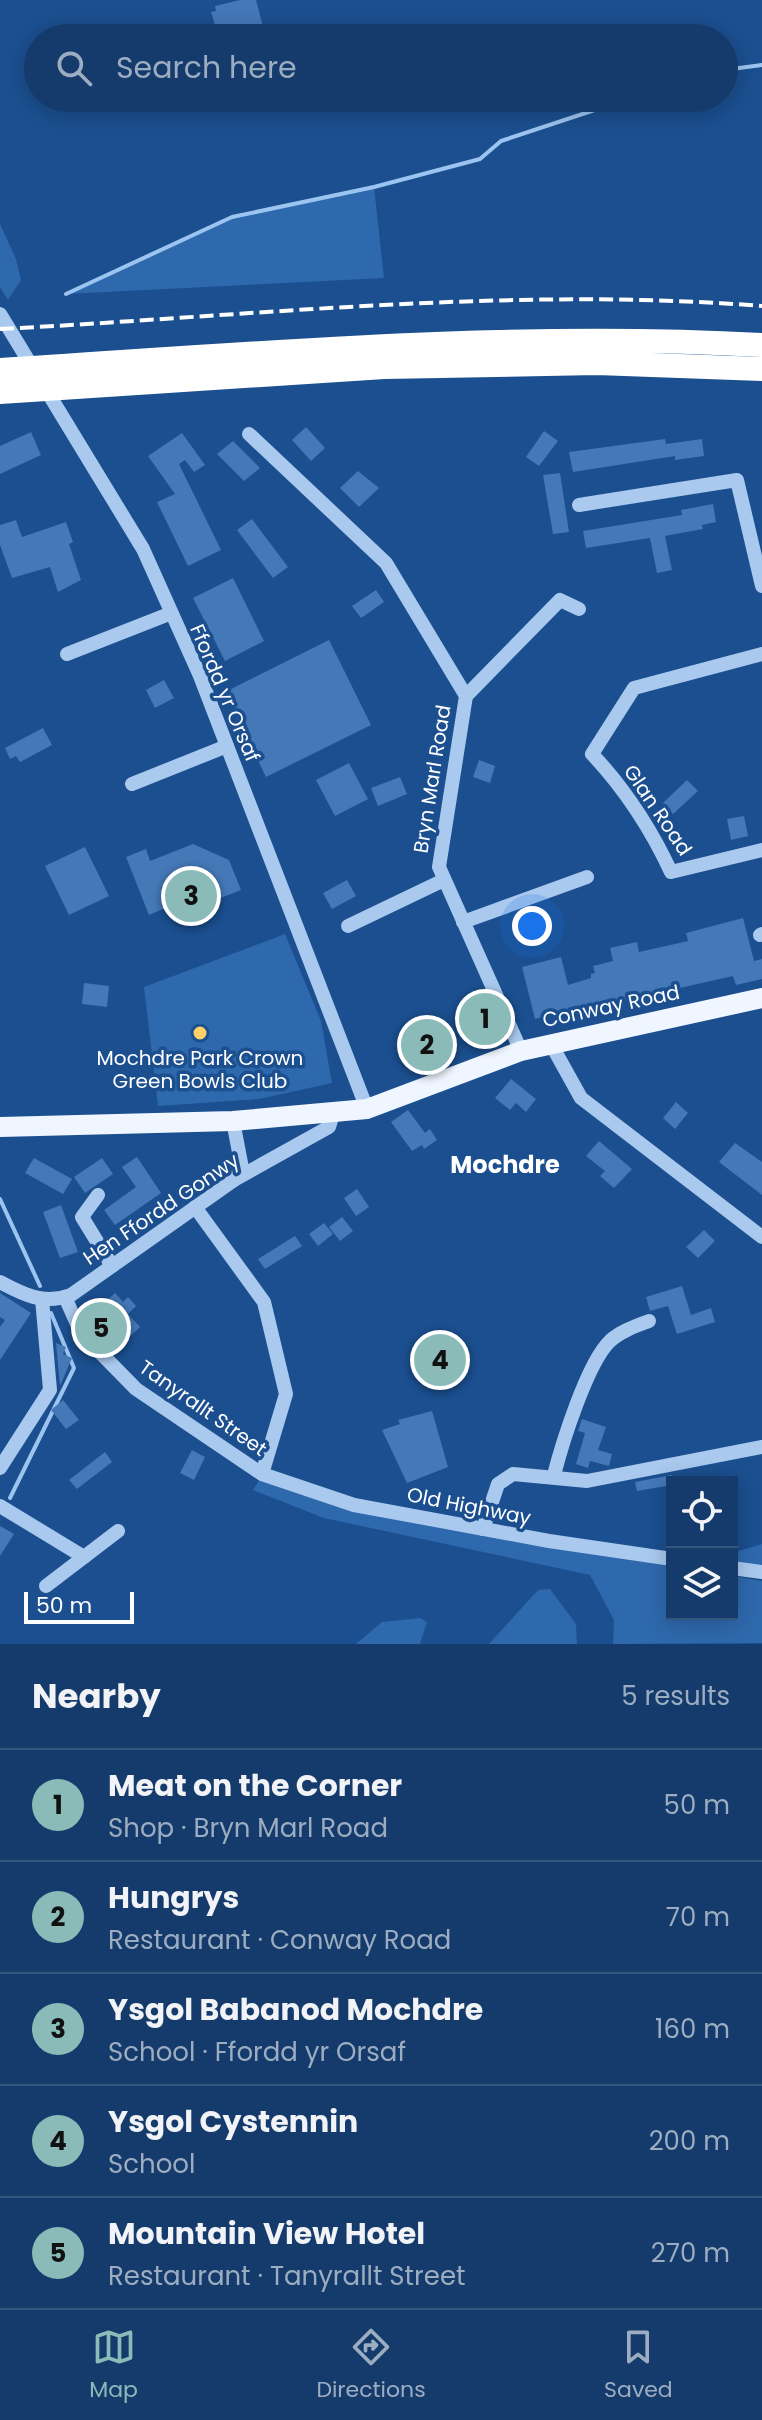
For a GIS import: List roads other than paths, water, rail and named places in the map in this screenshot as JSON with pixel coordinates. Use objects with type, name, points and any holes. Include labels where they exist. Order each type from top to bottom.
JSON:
[{"type":"highway","points":[[0,370],[444,341],[693,341],[762,345]]},
{"type":"highway","points":[[0,392],[384,367],[597,363],[762,369]]},
{"type":"main road","name":"Conway Road","points":[[0,1127],[233,1121],[367,1109],[521,1051],[762,998]]},
{"type":"street","name":"Ffordd yr Orsaf","points":[[0,314],[143,549],[169,614],[200,676],[367,1109]]},
{"type":"street","name":"Bryn Marl Road","points":[[249,434],[386,563],[466,696],[439,867],[521,1051]]},
{"type":"street","points":[[579,505],[737,480],[762,586]]},
{"type":"street","points":[[466,696],[560,600],[579,609]]},
{"type":"street","points":[[67,654],[169,614]]},
{"type":"street","name":"Glan Road","points":[[762,654],[634,688],[592,754],[621,785],[650,826],[671,872],[762,850]]},
{"type":"street","points":[[132,784],[227,746]]},
{"type":"street","points":[[463,922],[587,877]]},
{"type":"street","points":[[348,926],[444,880]]},
{"type":"street","points":[[551,1044],[581,1098],[762,1237]]},
{"type":"street","name":"Hen Ffordd Gonwy","points":[[0,1282],[24,1295],[54,1301],[65,1297],[234,1180],[329,1127],[333,1114]]},
{"type":"street","points":[[233,1121],[242,1168],[234,1180]]},
{"type":"street","points":[[98,1195],[82,1217],[112,1266]]},
{"type":"street","points":[[195,1207],[264,1302],[286,1394],[262,1474]]},
{"type":"street","name":"Tanyrallt Street","points":[[65,1297],[81,1333],[136,1389],[262,1474]]},
{"type":"street","points":[[0,1468],[50,1390],[42,1299]]},
{"type":"street","points":[[554,1475],[563,1436],[606,1345],[622,1333],[649,1321]]},
{"type":"street","points":[[483,1529],[498,1484],[513,1474],[554,1475],[587,1481],[761,1447]]},
{"type":"street","name":"Old Highway","points":[[262,1474],[354,1505],[666,1558]]},
{"type":"street","points":[[0,1506],[84,1557]]},
{"type":"street","points":[[46,1586],[118,1531]]},
{"type":"street","points":[[738,1569],[762,1572]]},
{"type":"waterway","points":[[738,68],[762,65]]},
{"type":"waterway","points":[[66,294],[232,217],[374,187],[480,159],[501,141],[589,112]]},
{"type":"waterway","points":[[0,1199],[40,1286]]},
{"type":"waterway","points":[[10,1498],[74,1368],[51,1313]]},
{"type":"railway","points":[[0,329],[476,301],[572,299],[762,306]]},
{"type":"place","name":"Ysgol Babanod Mochdre","points":[[191,896]]},
{"type":"place","name":"Meat on the Corner","points":[[485,1019]]},
{"type":"place","name":"Mochdre Park Crown Green Bowls Club","points":[[200,1033]]},
{"type":"place","name":"Hungrys","points":[[427,1045]]},
{"type":"place","name":"Mountain View Hotel","points":[[101,1328]]},
{"type":"place","name":"Ysgol Cystennin","points":[[440,1360]]},
{"type":"district","name":"Mochdre","points":[[505,1164]]}]
